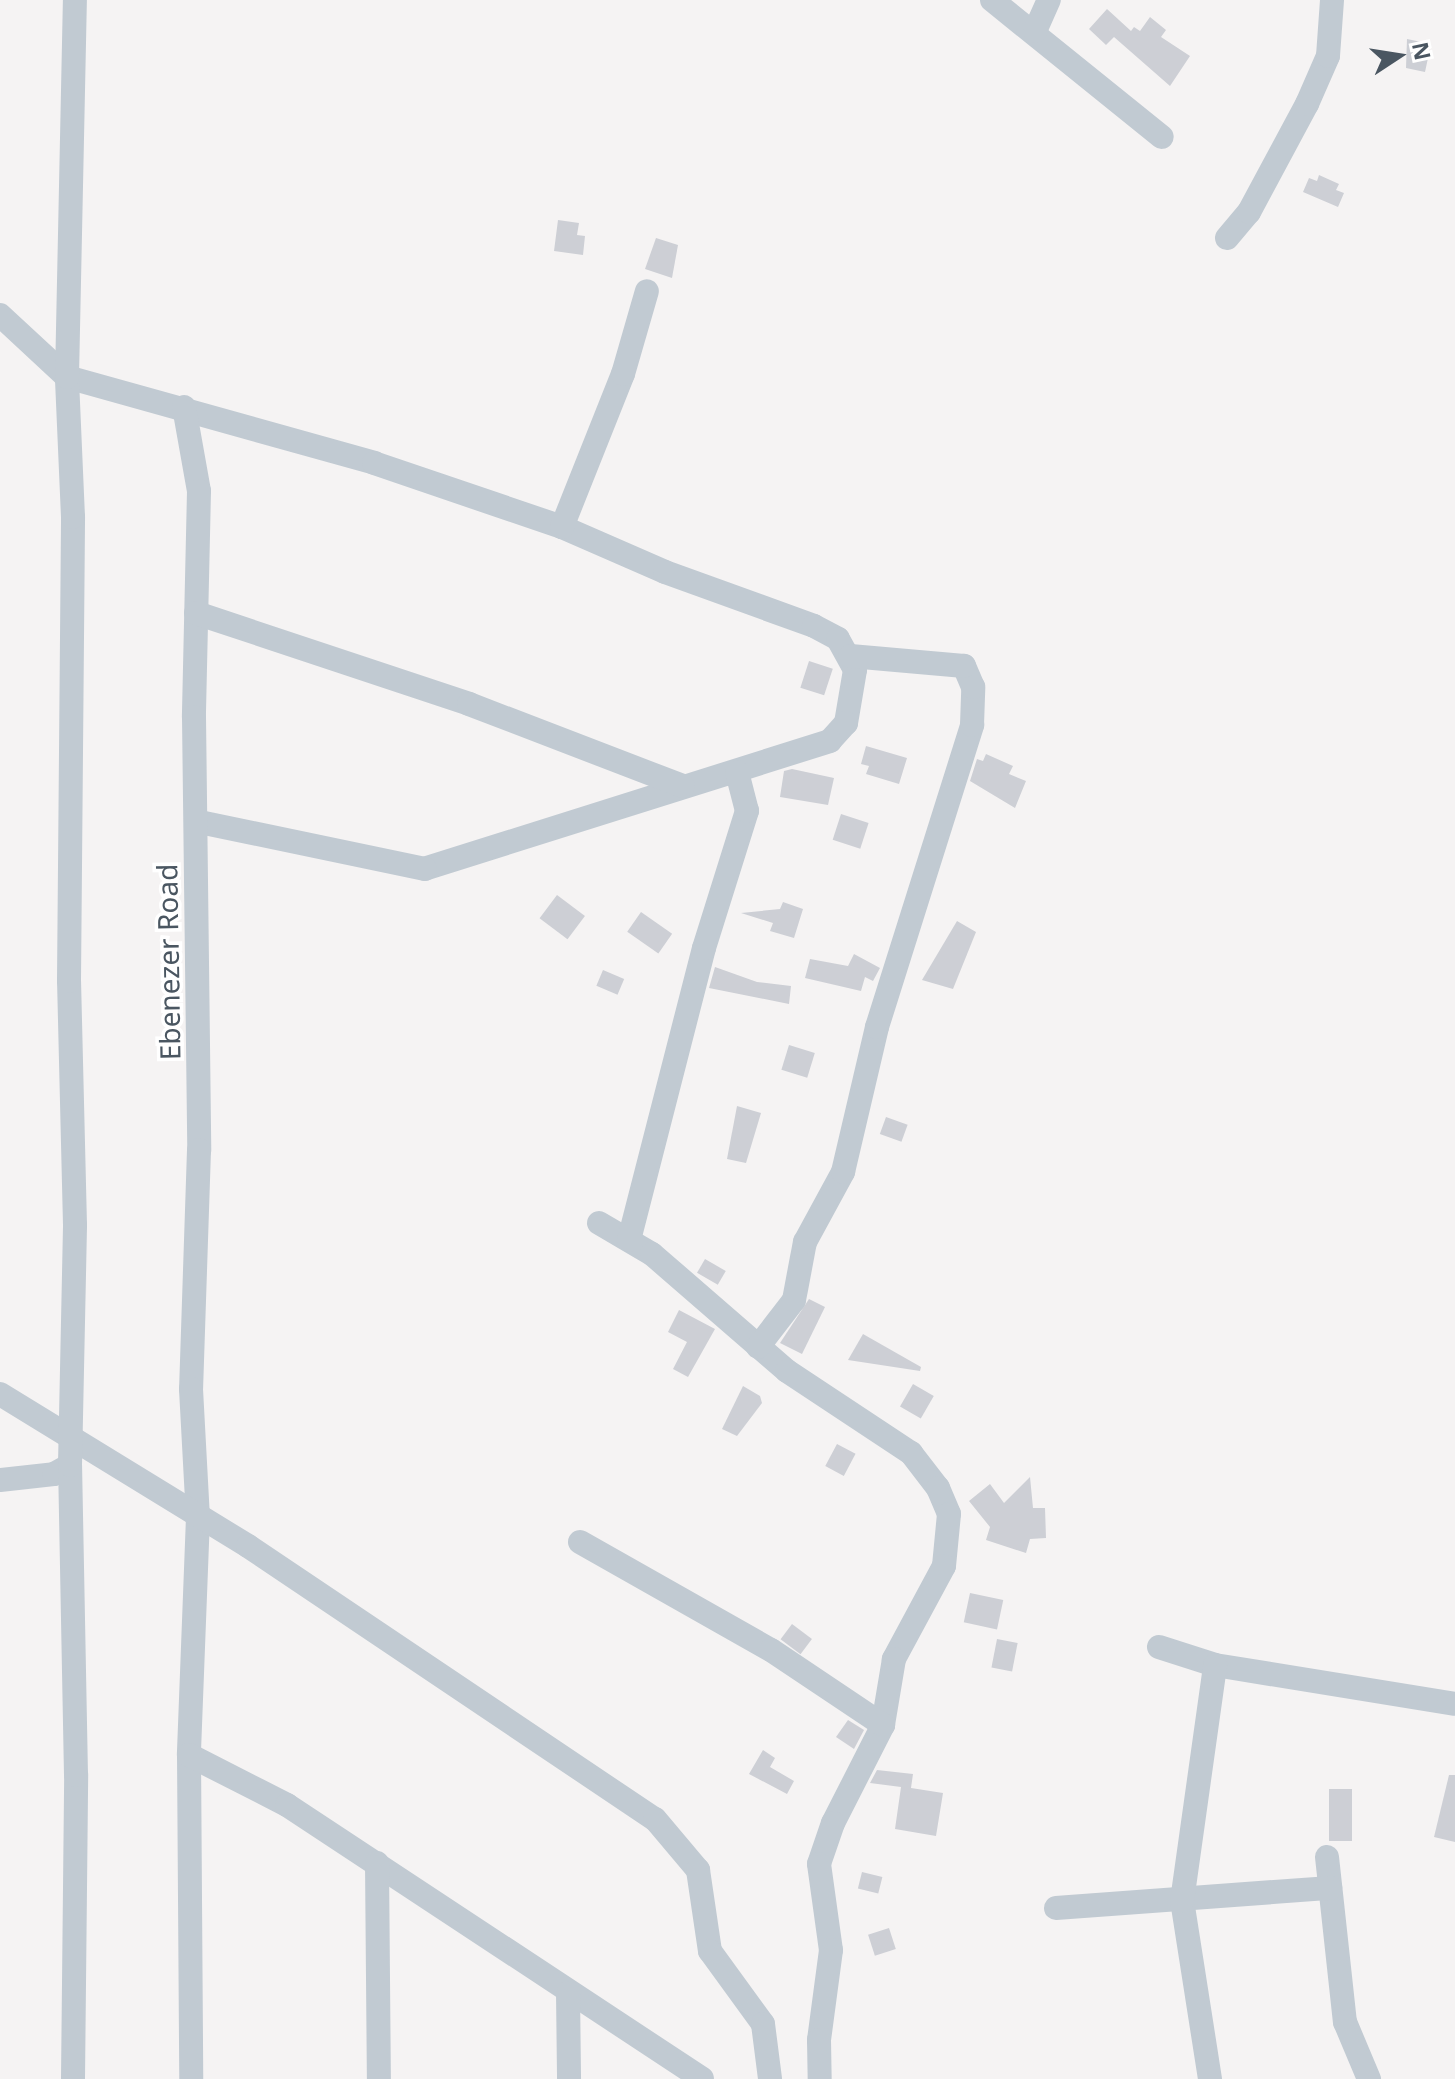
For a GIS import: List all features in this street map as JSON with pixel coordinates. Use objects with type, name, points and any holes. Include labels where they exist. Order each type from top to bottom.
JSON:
[{"type":"street","points":[[73,2079],[76,1775],[70,1465],[73,517],[67,377],[75,0]]},
{"type":"street","points":[[992,0],[1035,31],[1162,137]]},
{"type":"street","points":[[1035,31],[1049,0]]},
{"type":"street","points":[[1227,238],[1249,212],[1307,104],[1328,56],[1332,0]]},
{"type":"street","points":[[562,527],[623,374],[647,291]]},
{"type":"street","points":[[0,315],[67,377],[184,407],[562,527],[665,572],[814,626],[838,639],[850,656],[854,694],[835,738],[737,772],[683,786],[425,869],[196,821]]},
{"type":"street","name":"Ebenezer Road","points":[[184,407],[199,491],[196,613],[199,1150],[191,1389],[198,1517],[189,1755],[191,2079]]},
{"type":"street","points":[[196,613],[469,704],[683,786]]},
{"type":"street","points":[[758,1347],[794,1300],[805,1242],[843,1172],[877,1027],[972,725],[973,687],[964,666],[850,656]]},
{"type":"street","points":[[629,1240],[704,948],[747,811],[737,772]]},
{"type":"street","points":[[599,1223],[629,1240],[758,1347],[911,1453],[938,1488],[949,1514],[944,1566],[894,1659],[883,1725],[833,1823],[819,1864],[831,1950],[819,2040],[820,2079]]},
{"type":"street","points":[[0,1394],[198,1517],[655,1819],[698,1870],[710,1951],[763,2024],[770,2079]]},
{"type":"street","points":[[0,1480],[54,1474],[70,1465]]},
{"type":"street","points":[[580,1542],[771,1650],[883,1725]]},
{"type":"street","points":[[1159,1647],[1215,1665],[1455,1704]]},
{"type":"street","points":[[1210,2079],[1182,1901],[1215,1665]]},
{"type":"street","points":[[189,1755],[287,1805],[702,2079]]},
{"type":"street","points":[[1327,1857],[1345,2022],[1369,2079]]},
{"type":"street","points":[[377,1863],[379,2079]]},
{"type":"street","points":[[1056,1908],[1330,1888]]},
{"type":"street","points":[[568,1993],[569,2079]]},
{"type":"building","points":[[1107,9],[1131,31],[1134,27],[1140,31],[1150,17],[1166,30],[1161,37],[1190,56],[1170,86],[1114,37],[1106,45],[1089,29]]},
{"type":"building","points":[[1407,39],[1431,44],[1425,72],[1406,68]]},
{"type":"building","points":[[1319,175],[1339,184],[1336,190],[1344,193],[1338,207],[1303,192],[1309,178],[1317,181]]},
{"type":"building","points":[[558,220],[579,223],[577,235],[585,236],[583,255],[554,251]]},
{"type":"building","points":[[656,238],[678,245],[672,278],[645,269]]},
{"type":"building","points":[[809,661],[833,669],[824,695],[800,688]]},
{"type":"building","points":[[866,746],[907,758],[899,784],[866,774],[869,766],[861,764]]},
{"type":"building","points":[[986,754],[1013,766],[1009,774],[1026,781],[1015,808],[970,781],[977,759],[983,761]]},
{"type":"building","points":[[792,769],[834,778],[828,805],[780,797],[784,771]]},
{"type":"building","points":[[841,814],[869,823],[860,849],[833,840]]},
{"type":"building","points":[[557,895],[585,916],[567,939],[540,918]]},
{"type":"building","points":[[783,902],[803,909],[794,938],[770,931],[773,923],[741,913],[780,909]]},
{"type":"building","points":[[641,912],[672,934],[658,953],[627,932]]},
{"type":"building","points":[[957,921],[976,932],[953,989],[922,980]]},
{"type":"building","points":[[854,954],[880,968],[873,981],[865,977],[861,991],[805,978],[810,959],[848,966]]},
{"type":"building","points":[[715,967],[757,982],[791,986],[789,1004],[709,988]]},
{"type":"building","points":[[603,970],[624,979],[618,995],[596,986]]},
{"type":"building","points":[[789,1045],[815,1053],[807,1078],[781,1070]]},
{"type":"building","points":[[737,1106],[761,1113],[746,1163],[727,1159]]},
{"type":"building","points":[[886,1117],[908,1125],[901,1142],[880,1134]]},
{"type":"building","points":[[705,1259],[726,1271],[718,1285],[697,1273]]},
{"type":"building","points":[[809,1299],[825,1307],[802,1354],[780,1343]]},
{"type":"building","points":[[679,1310],[715,1329],[688,1377],[673,1369],[687,1342],[668,1332]]},
{"type":"building","points":[[863,1334],[921,1367],[920,1371],[848,1360]]},
{"type":"building","points":[[913,1384],[934,1396],[921,1419],[900,1407]]},
{"type":"building","points":[[743,1386],[760,1396],[762,1403],[737,1436],[722,1429]]},
{"type":"building","points":[[837,1444],[856,1454],[844,1476],[825,1466]]},
{"type":"building","points":[[1030,1477],[1033,1508],[1045,1508],[1046,1538],[1030,1539],[1026,1553],[986,1540],[990,1527],[969,1501],[990,1484],[1004,1503]]},
{"type":"building","points":[[970,1593],[1003,1600],[997,1629],[964,1622]]},
{"type":"building","points":[[792,1624],[812,1639],[801,1654],[781,1639]]},
{"type":"building","points":[[997,1639],[1018,1643],[1012,1671],[991,1667]]},
{"type":"building","points":[[848,1720],[864,1730],[854,1749],[836,1737]]},
{"type":"building","points":[[763,1750],[775,1758],[770,1767],[794,1781],[787,1794],[749,1774]]},
{"type":"building","points":[[877,1770],[913,1774],[911,1788],[943,1793],[936,1836],[895,1829],[901,1787],[870,1783]]},
{"type":"building","points":[[1449,1775],[1455,1775],[1455,1842],[1434,1837]]},
{"type":"building","points":[[1329,1789],[1352,1789],[1352,1841],[1329,1841]]},
{"type":"building","points":[[862,1872],[882,1877],[878,1894],[858,1888]]},
{"type":"building","points":[[889,1928],[896,1949],[875,1956],[868,1935]]}]
